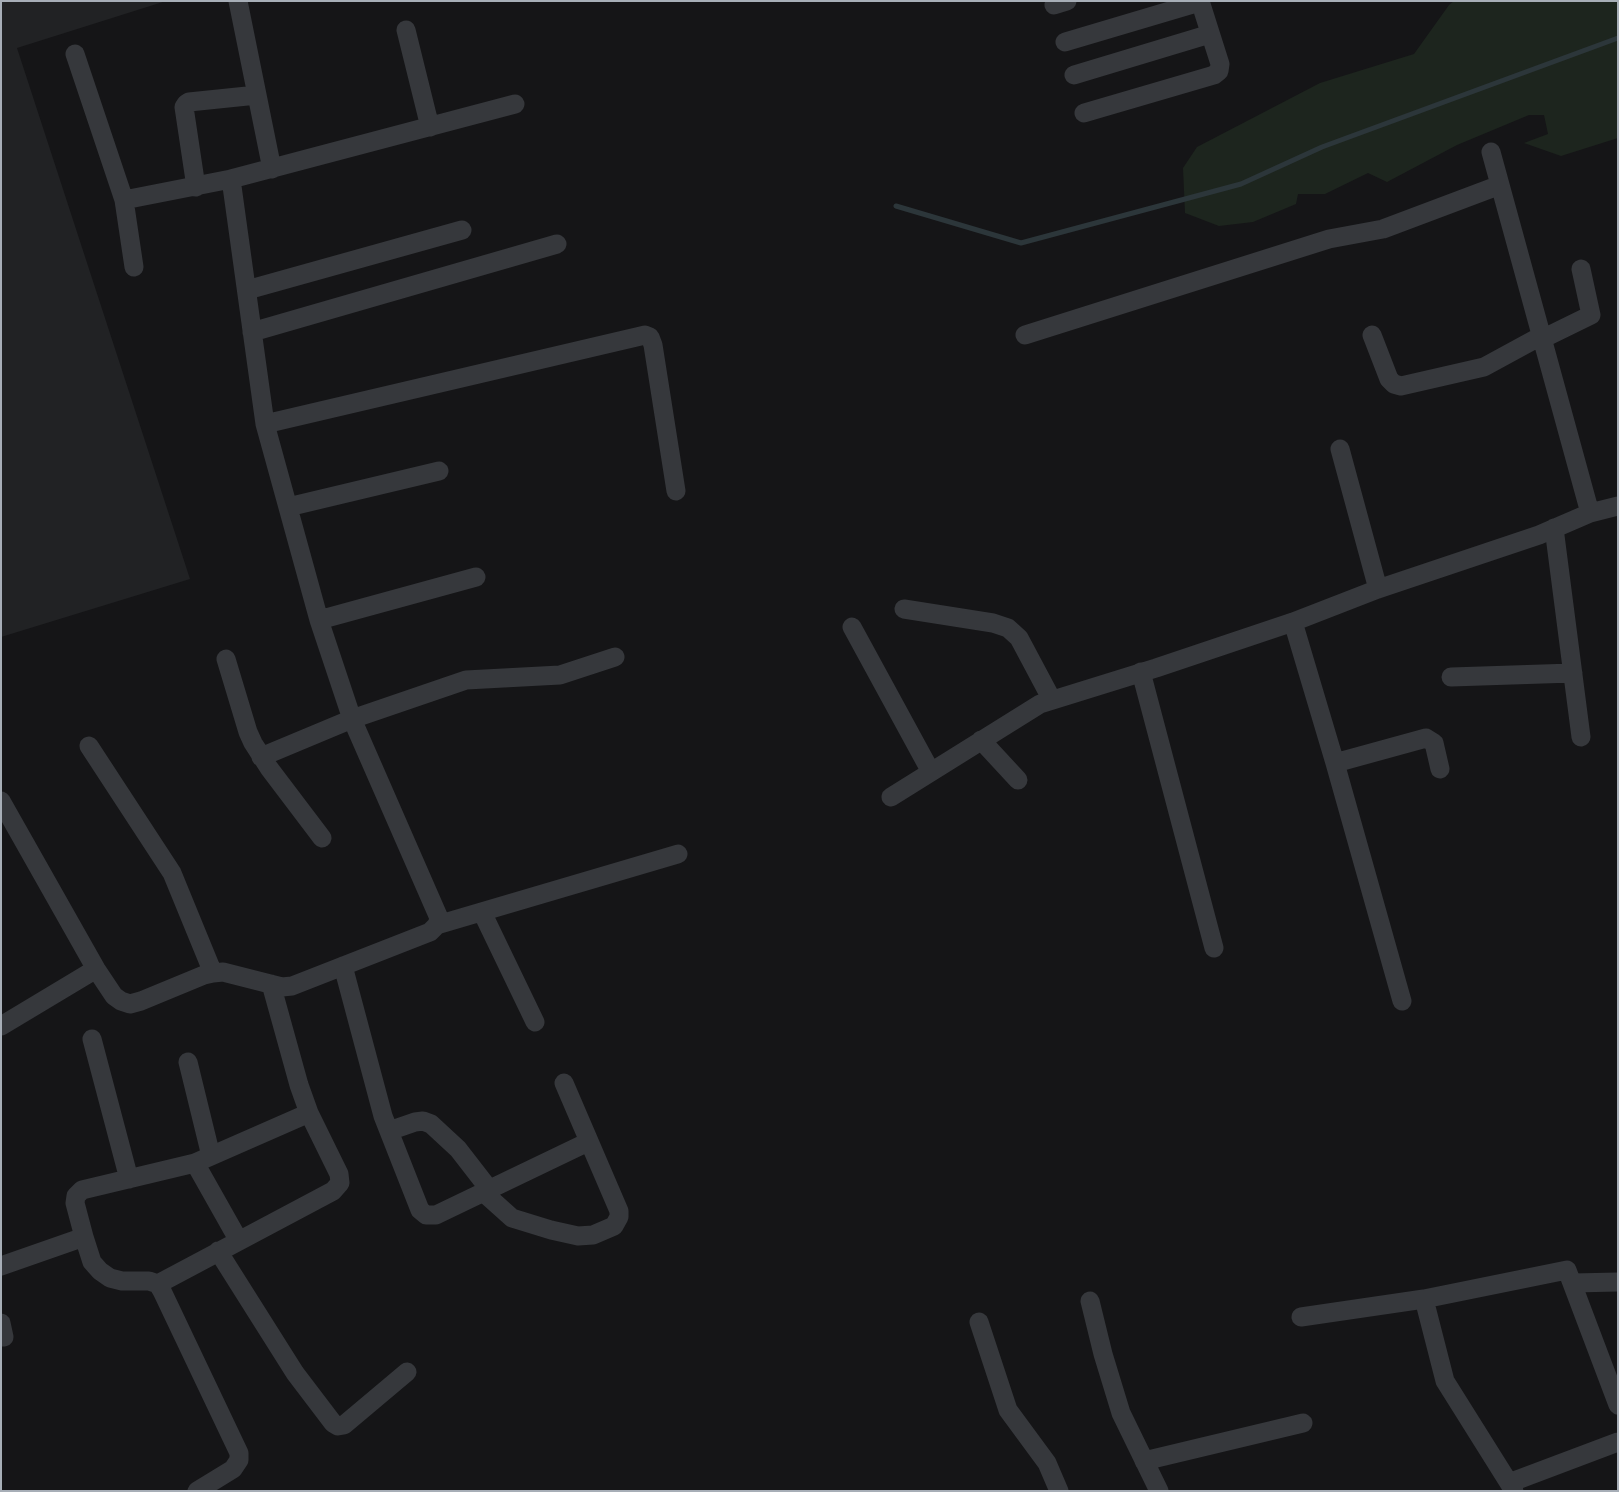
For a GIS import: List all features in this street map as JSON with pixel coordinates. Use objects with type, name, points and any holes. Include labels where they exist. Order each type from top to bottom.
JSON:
[{"type":"street","points":[[238,1],[272,169]]},
{"type":"street","points":[[1065,42],[1200,2],[1220,64],[1219,71],[1214,75],[1084,113]]},
{"type":"street","points":[[406,30],[430,127]]},
{"type":"street","points":[[1074,75],[1210,34]]},
{"type":"street","points":[[76,54],[124,200],[134,266]]},
{"type":"street","points":[[196,187],[184,107],[189,102],[257,95]]},
{"type":"street","points":[[124,200],[231,180],[515,104]]},
{"type":"street","points":[[1491,152],[1590,514]]},
{"type":"street","points":[[231,180],[265,424],[319,620],[352,719],[439,918],[437,925]]},
{"type":"street","points":[[1026,335],[1329,239],[1383,230],[1500,185]]},
{"type":"street","points":[[247,290],[462,230]]},
{"type":"street","points":[[252,332],[556,244]]},
{"type":"street","points":[[1372,335],[1389,379],[1394,384],[1401,386],[1484,367],[1591,315],[1581,269]]},
{"type":"street","points":[[265,424],[645,335],[650,337],[653,345],[676,491]]},
{"type":"street","points":[[1340,449],[1378,590]]},
{"type":"street","points":[[288,507],[439,471]]},
{"type":"street","points":[[890,797],[1028,710],[1052,700],[1293,622],[1378,590],[1530,538],[1590,514],[1618,506]]},
{"type":"street","points":[[1554,528],[1581,737]]},
{"type":"street","points":[[319,620],[476,577]]},
{"type":"street","points":[[904,609],[993,623],[1008,628],[1019,638],[1052,700]]},
{"type":"street","points":[[1293,622],[1402,1001]]},
{"type":"street","points":[[852,627],[931,772]]},
{"type":"street","points":[[261,757],[352,719],[466,680],[560,675],[615,657]]},
{"type":"street","points":[[226,659],[248,732],[261,757],[322,838]]},
{"type":"street","points":[[1141,672],[1214,948]]},
{"type":"street","points":[[1451,677],[1574,673]]},
{"type":"street","points":[[1335,763],[1426,738],[1434,743],[1440,769]]},
{"type":"street","points":[[981,740],[1018,780]]},
{"type":"street","points":[[89,746],[172,873],[213,973]]},
{"type":"street","points":[[1,801],[96,969],[114,996],[121,1002],[130,1004],[213,973],[223,972],[282,987],[292,986],[430,932],[437,925],[678,854]]},
{"type":"street","points":[[482,912],[535,1022]]},
{"type":"street","points":[[343,966],[383,1116],[420,1210],[426,1215],[436,1216],[588,1142]]},
{"type":"street","points":[[1,1026],[96,969]]},
{"type":"street","points":[[158,1284],[333,1190],[340,1183],[339,1174],[309,1113],[299,1085],[271,984]]},
{"type":"street","points":[[92,1040],[129,1179]]},
{"type":"street","points":[[188,1062],[203,1160],[239,1241]]},
{"type":"street","points":[[389,1131],[415,1122],[423,1121],[431,1124],[458,1149],[486,1191],[512,1218],[578,1236],[594,1235],[614,1226],[619,1217],[619,1211],[564,1083]]},
{"type":"street","points":[[197,1491],[233,1469],[240,1460],[239,1453],[158,1284],[149,1281],[122,1281],[110,1278],[100,1272],[92,1262],[84,1237],[75,1203],[76,1196],[82,1190],[203,1160],[309,1113]]},
{"type":"street","points":[[1,1266],[84,1237]]},
{"type":"street","points":[[218,1251],[295,1373],[333,1423],[338,1426],[344,1425],[407,1372]]},
{"type":"street","points":[[1301,1317],[1424,1299],[1564,1269],[1567,1270],[1573,1283],[1618,1405]]},
{"type":"street","points":[[1573,1283],[1618,1282]]},
{"type":"street","points":[[1424,1299],[1445,1381],[1512,1487],[1618,1442]]},
{"type":"street","points":[[1090,1301],[1103,1354],[1121,1413],[1159,1491]]},
{"type":"street","points":[[979,1322],[1008,1410],[1047,1463],[1059,1491]]},
{"type":"street","points":[[1144,1460],[1303,1423]]},
{"type":"shaded area","points":[[1,1],[166,1],[17,48],[190,579],[1,637]]},
{"type":"shaded area","points":[[1454,1],[1618,1],[1618,138],[1561,156],[1524,143],[1548,134],[1544,115],[1529,115],[1457,145],[1387,182],[1368,173],[1325,194],[1298,194],[1296,204],[1253,222],[1219,226],[1185,213],[1183,168],[1197,147],[1320,83],[1414,54],[1449,5]]},
{"type":"waterway","points":[[896,206],[1021,243],[1241,184],[1322,147],[1618,38]]}]
